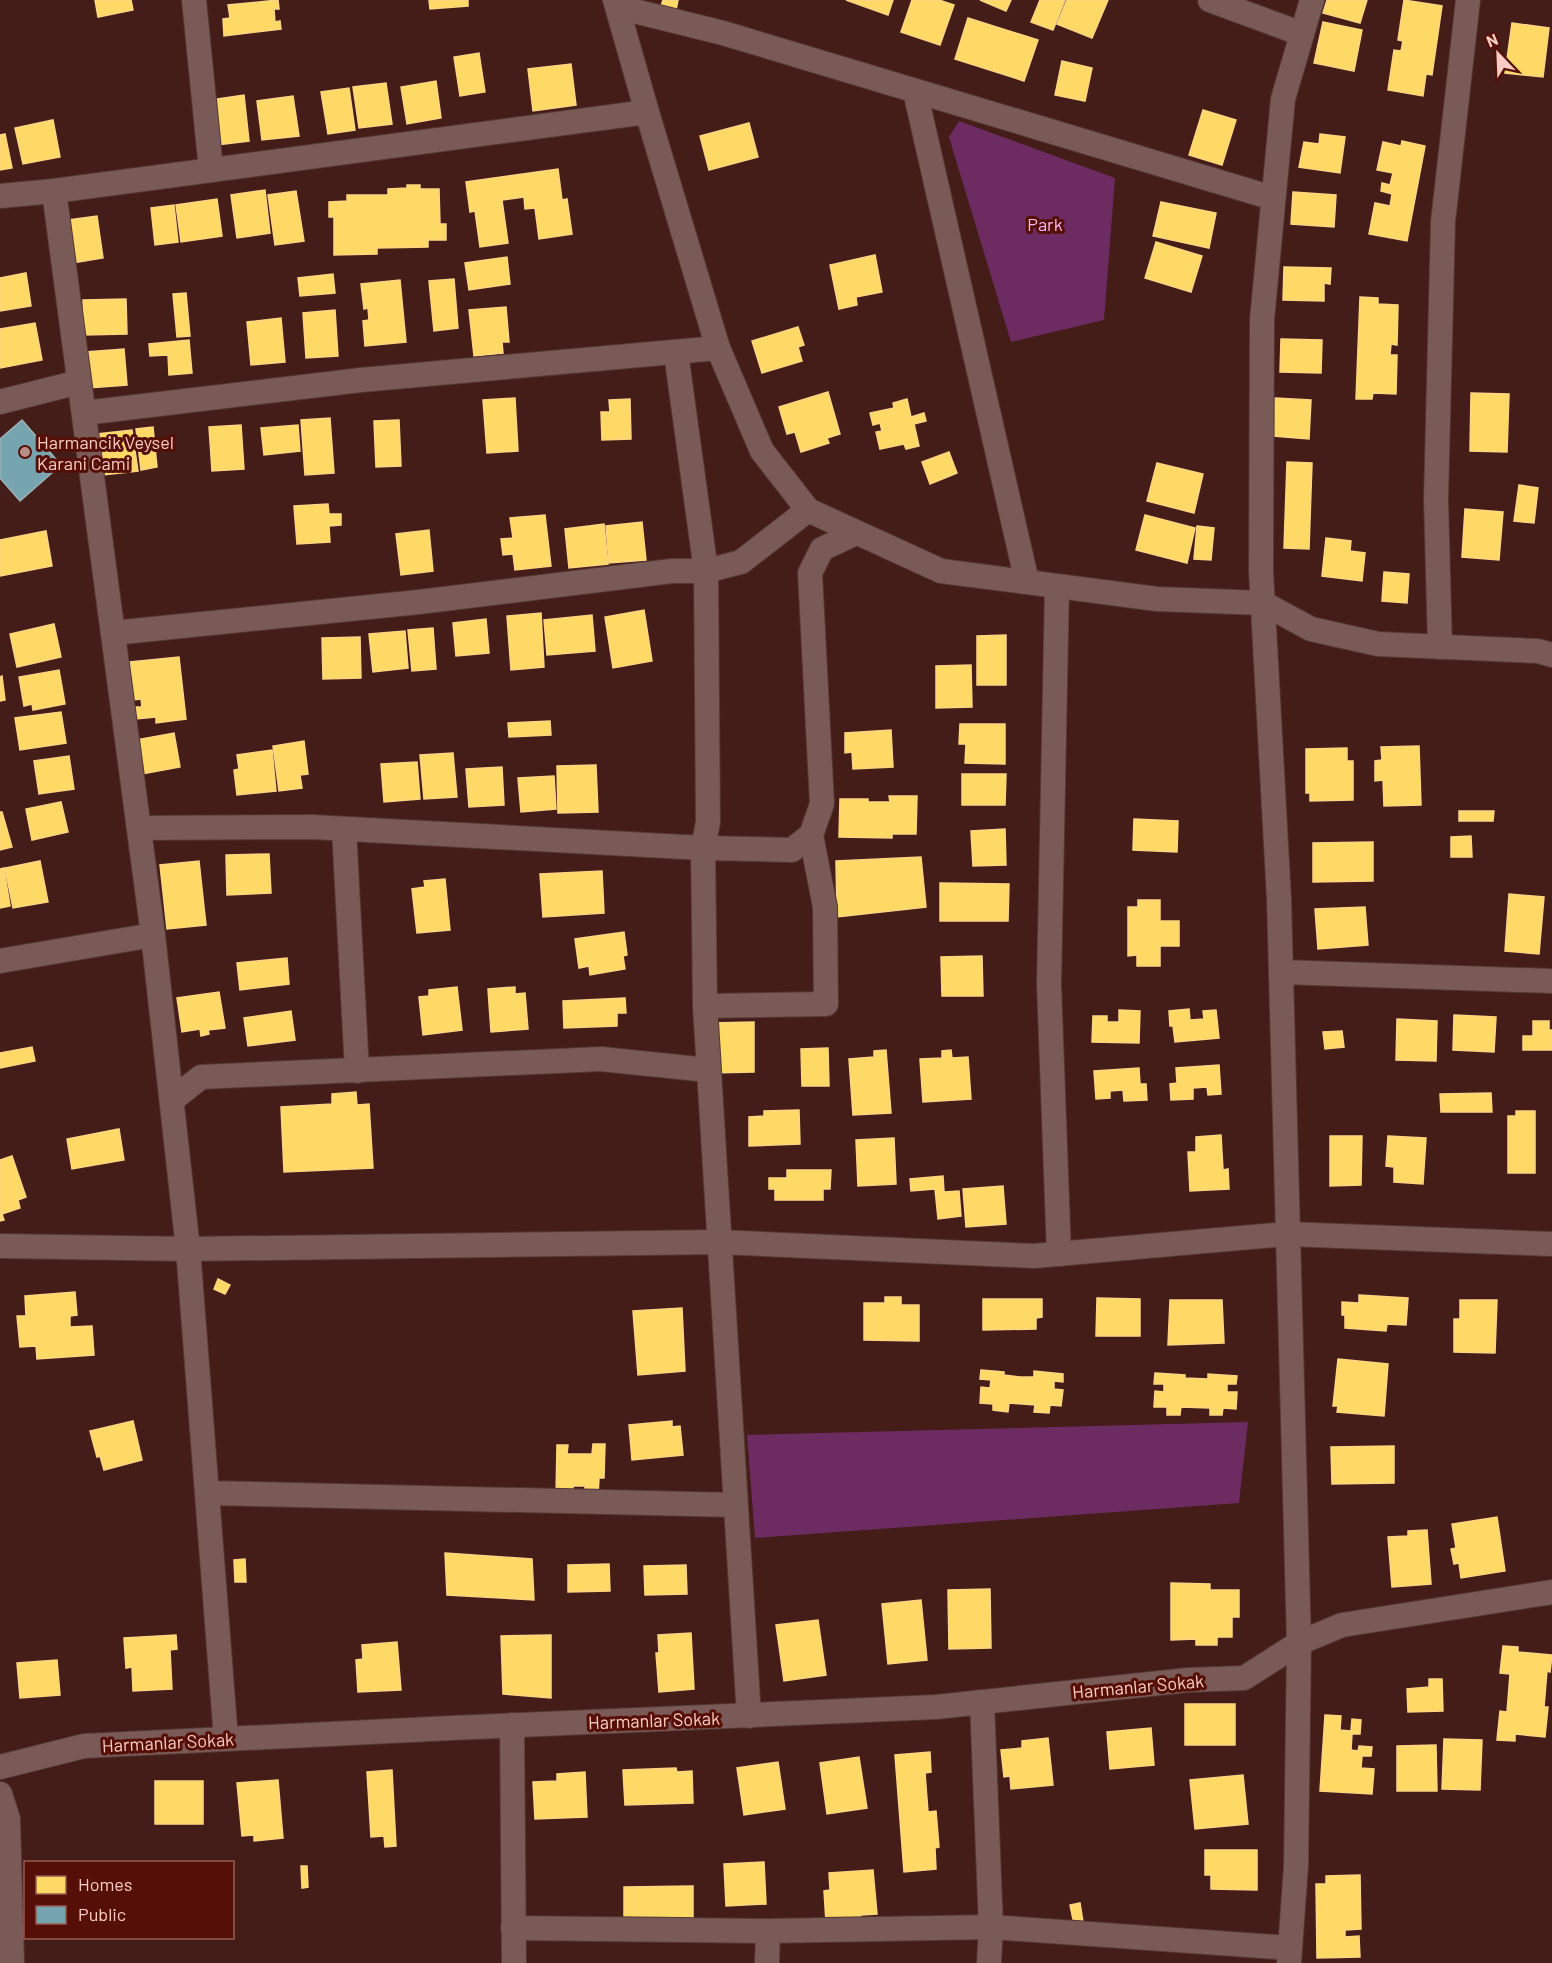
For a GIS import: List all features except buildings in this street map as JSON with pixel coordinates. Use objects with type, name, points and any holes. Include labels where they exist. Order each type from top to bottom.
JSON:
[{"type":"street","points":[[194,0],[212,170]]},
{"type":"street","points":[[1210,0],[1302,34]]},
{"type":"street","points":[[513,1928],[768,1931],[991,1927],[1290,1956],[1296,1866],[1299,1643],[1280,899],[1261,571],[1262,320],[1283,99],[1312,0]]},
{"type":"street","points":[[1440,647],[1436,499],[1443,222],[1468,0]]},
{"type":"street","points":[[617,4],[723,33],[1273,198]]},
{"type":"street","points":[[617,4],[718,348],[762,451],[808,510],[940,572],[1157,599],[1263,603],[1311,629],[1378,645],[1538,651],[1552,655]]},
{"type":"street","points":[[915,90],[1027,582]]},
{"type":"street","points":[[0,196],[54,191],[647,112]]},
{"type":"street","points":[[54,191],[153,935],[172,1100],[188,1249],[226,1739]]},
{"type":"street","points":[[84,413],[361,380],[718,348]]},
{"type":"street","points":[[676,353],[706,571],[708,822],[703,848],[705,1006],[749,1716]]},
{"type":"street","points":[[0,402],[79,382]]},
{"type":"street","points":[[113,633],[418,602],[672,571],[706,571],[741,562],[808,510]]},
{"type":"street","points":[[705,1006],[826,1004],[825,907],[811,835],[822,804],[810,573],[822,549],[856,532]]},
{"type":"street","points":[[1057,586],[1049,984],[1059,1254]]},
{"type":"street","points":[[139,828],[344,829],[703,848],[792,850],[811,835]]},
{"type":"street","points":[[344,829],[357,1071]]},
{"type":"street","points":[[0,961],[153,935]]},
{"type":"street","points":[[1281,972],[1552,981]]},
{"type":"street","points":[[172,1100],[201,1077],[601,1059],[708,1070]]},
{"type":"street","points":[[0,1246],[188,1249],[718,1242],[1034,1256],[1287,1234],[1552,1244]]},
{"type":"street","points":[[207,1493],[735,1505]]},
{"type":"street","name":"Harmanlar Sokak","points":[[0,1767],[84,1746],[936,1707],[1188,1680],[1244,1678],[1299,1643],[1342,1625],[1552,1592]]},
{"type":"street","points":[[982,1702],[991,1927],[989,1963]]},
{"type":"street","points":[[512,1725],[514,1963]]},
{"type":"street","points":[[0,1794],[8,1819],[12,1963]]},
{"type":"street","points":[[767,1963],[768,1931]]},
{"type":"green space","name":"Park","points":[[959,121],[1115,178],[1104,320],[1011,342],[949,137]]},
{"type":"green space","points":[[1248,1422],[1239,1503],[755,1538],[747,1435]]},
{"type":"place","name":"Harmancik Veysel Karani Cami","points":[[25,452]]}]
